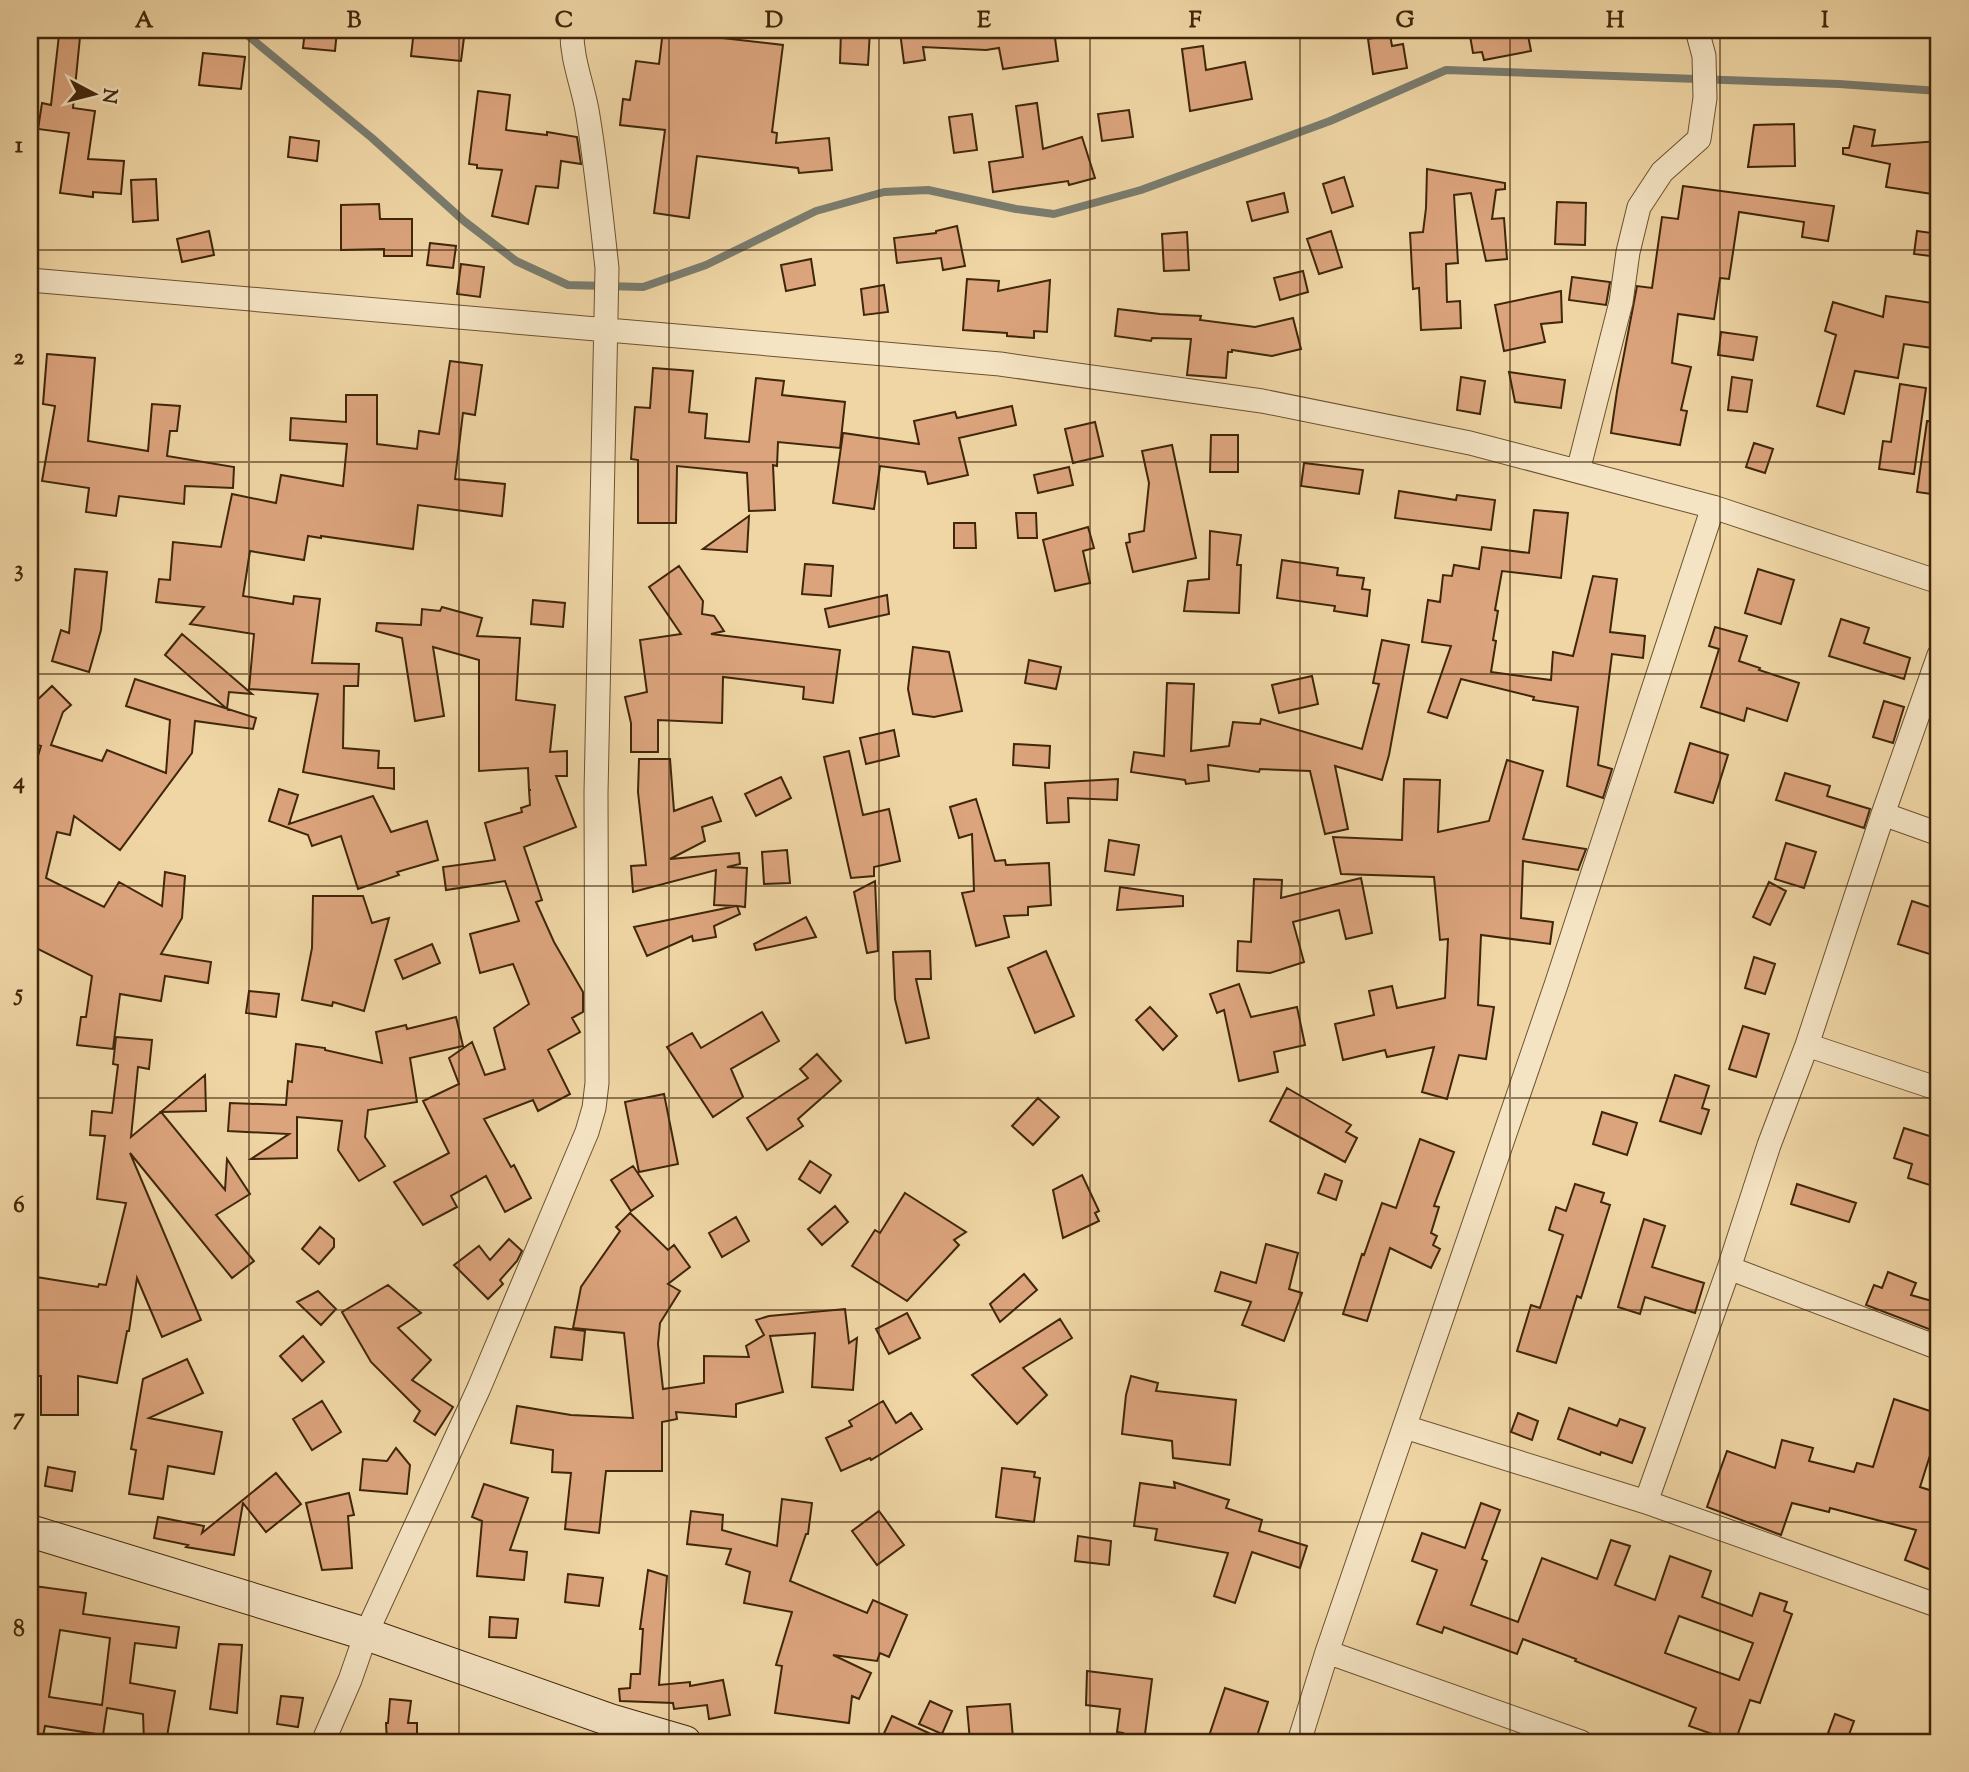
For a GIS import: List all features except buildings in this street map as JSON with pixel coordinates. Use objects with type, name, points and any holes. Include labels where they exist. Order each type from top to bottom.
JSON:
[{"type":"street","points":[[323,1742],[350,1680],[366,1634],[479,1388],[587,1132],[594,1108],[597,1083],[596,793],[607,268],[587,109],[571,46],[572,30]]},
{"type":"street","points":[[1578,471],[1621,302],[1628,252],[1639,207],[1662,172],[1699,139],[1706,98],[1704,56],[1697,30]]},
{"type":"street","points":[[30,280],[605,321],[1000,364],[1262,401],[1470,443],[1713,507],[1939,582]]},
{"type":"street","points":[[1299,1742],[1327,1652],[1556,985],[1713,507]]},
{"type":"street","points":[[1646,1502],[1729,1268],[1769,1145],[1807,1045],[1939,655]]},
{"type":"street","points":[[1883,814],[1939,834]]},
{"type":"street","points":[[1807,1045],[1939,1090]]},
{"type":"street","points":[[1729,1268],[1939,1348]]},
{"type":"street","points":[[1405,1427],[1646,1502],[1939,1606]]},
{"type":"street","points":[[30,1531],[366,1634],[610,1720],[685,1742]]},
{"type":"street","points":[[1327,1652],[1581,1742]]},
{"type":"waterway","points":[[241,30],[372,138],[464,221],[516,261],[568,285],[643,287],[706,265],[816,211],[884,192],[928,190],[1016,209],[1054,214],[1141,190],[1330,121],[1446,70],[1839,84],[1939,91]]}]
